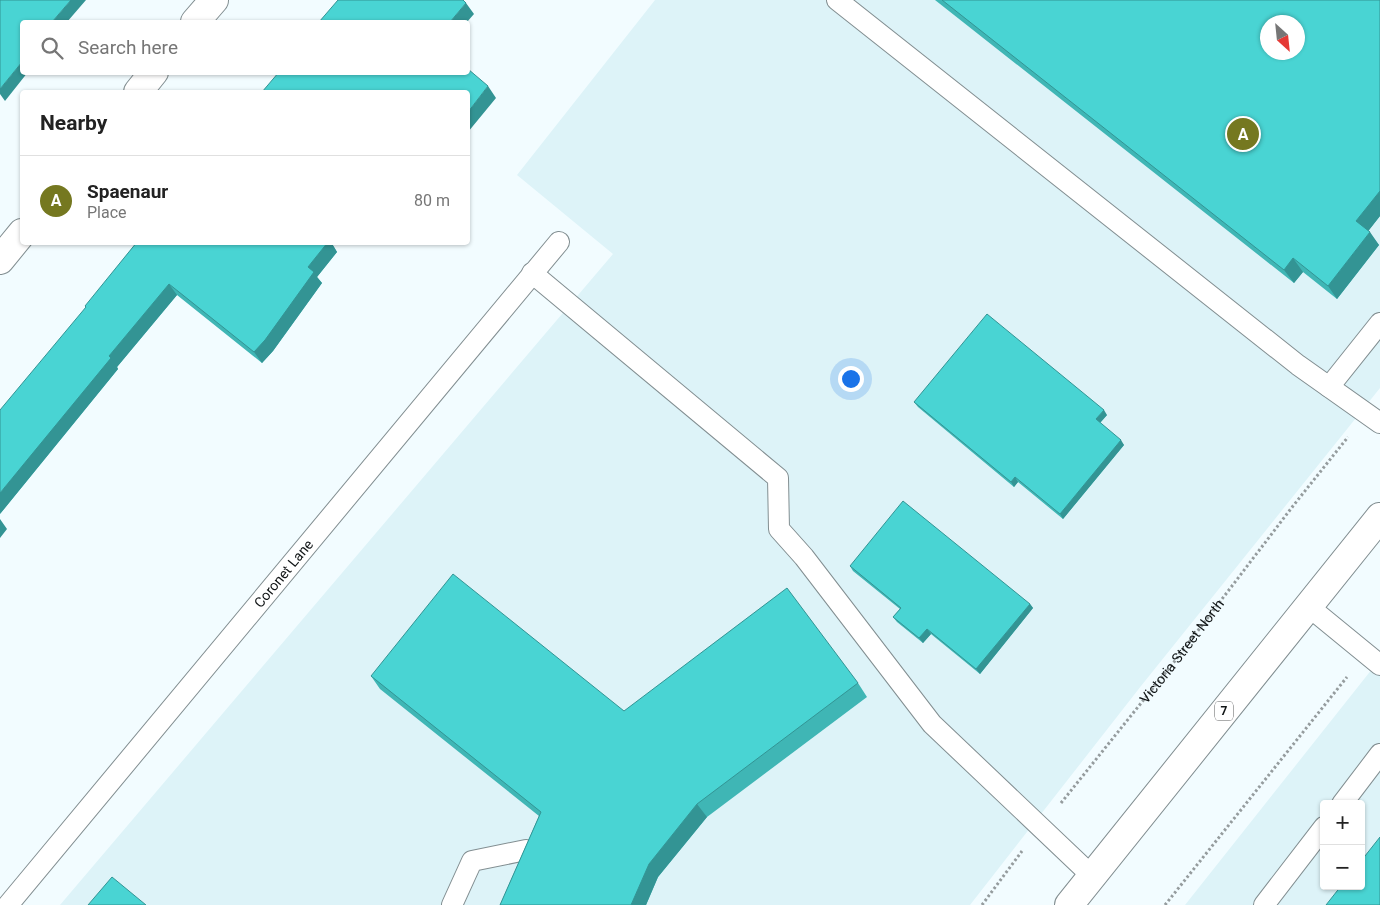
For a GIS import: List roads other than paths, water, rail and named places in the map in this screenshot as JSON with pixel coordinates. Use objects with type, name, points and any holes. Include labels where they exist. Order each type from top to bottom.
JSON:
[{"type":"main road","points":[[198,20],[214,0]]},
{"type":"main road","points":[[140,90],[152,75]]},
{"type":"main road","name":"7","points":[[1069,905],[1380,516]]},
{"type":"lane","points":[[838,0],[1298,365],[1373,418]]},
{"type":"lane","name":"Coronet Lane","points":[[8,905],[559,242]]},
{"type":"lane","points":[[532,274],[778,478],[779,529],[804,557],[932,724],[1092,876]]},
{"type":"lane","points":[[1329,387],[1380,322]]},
{"type":"lane","points":[[1308,606],[1373,659]]},
{"type":"lane","points":[[1345,800],[1380,754]]},
{"type":"lane","points":[[1264,905],[1320,832]]},
{"type":"lane","points":[[452,905],[472,861],[526,850]]},
{"type":"place","name":"Spaenaur","points":[[1243,134]]}]
